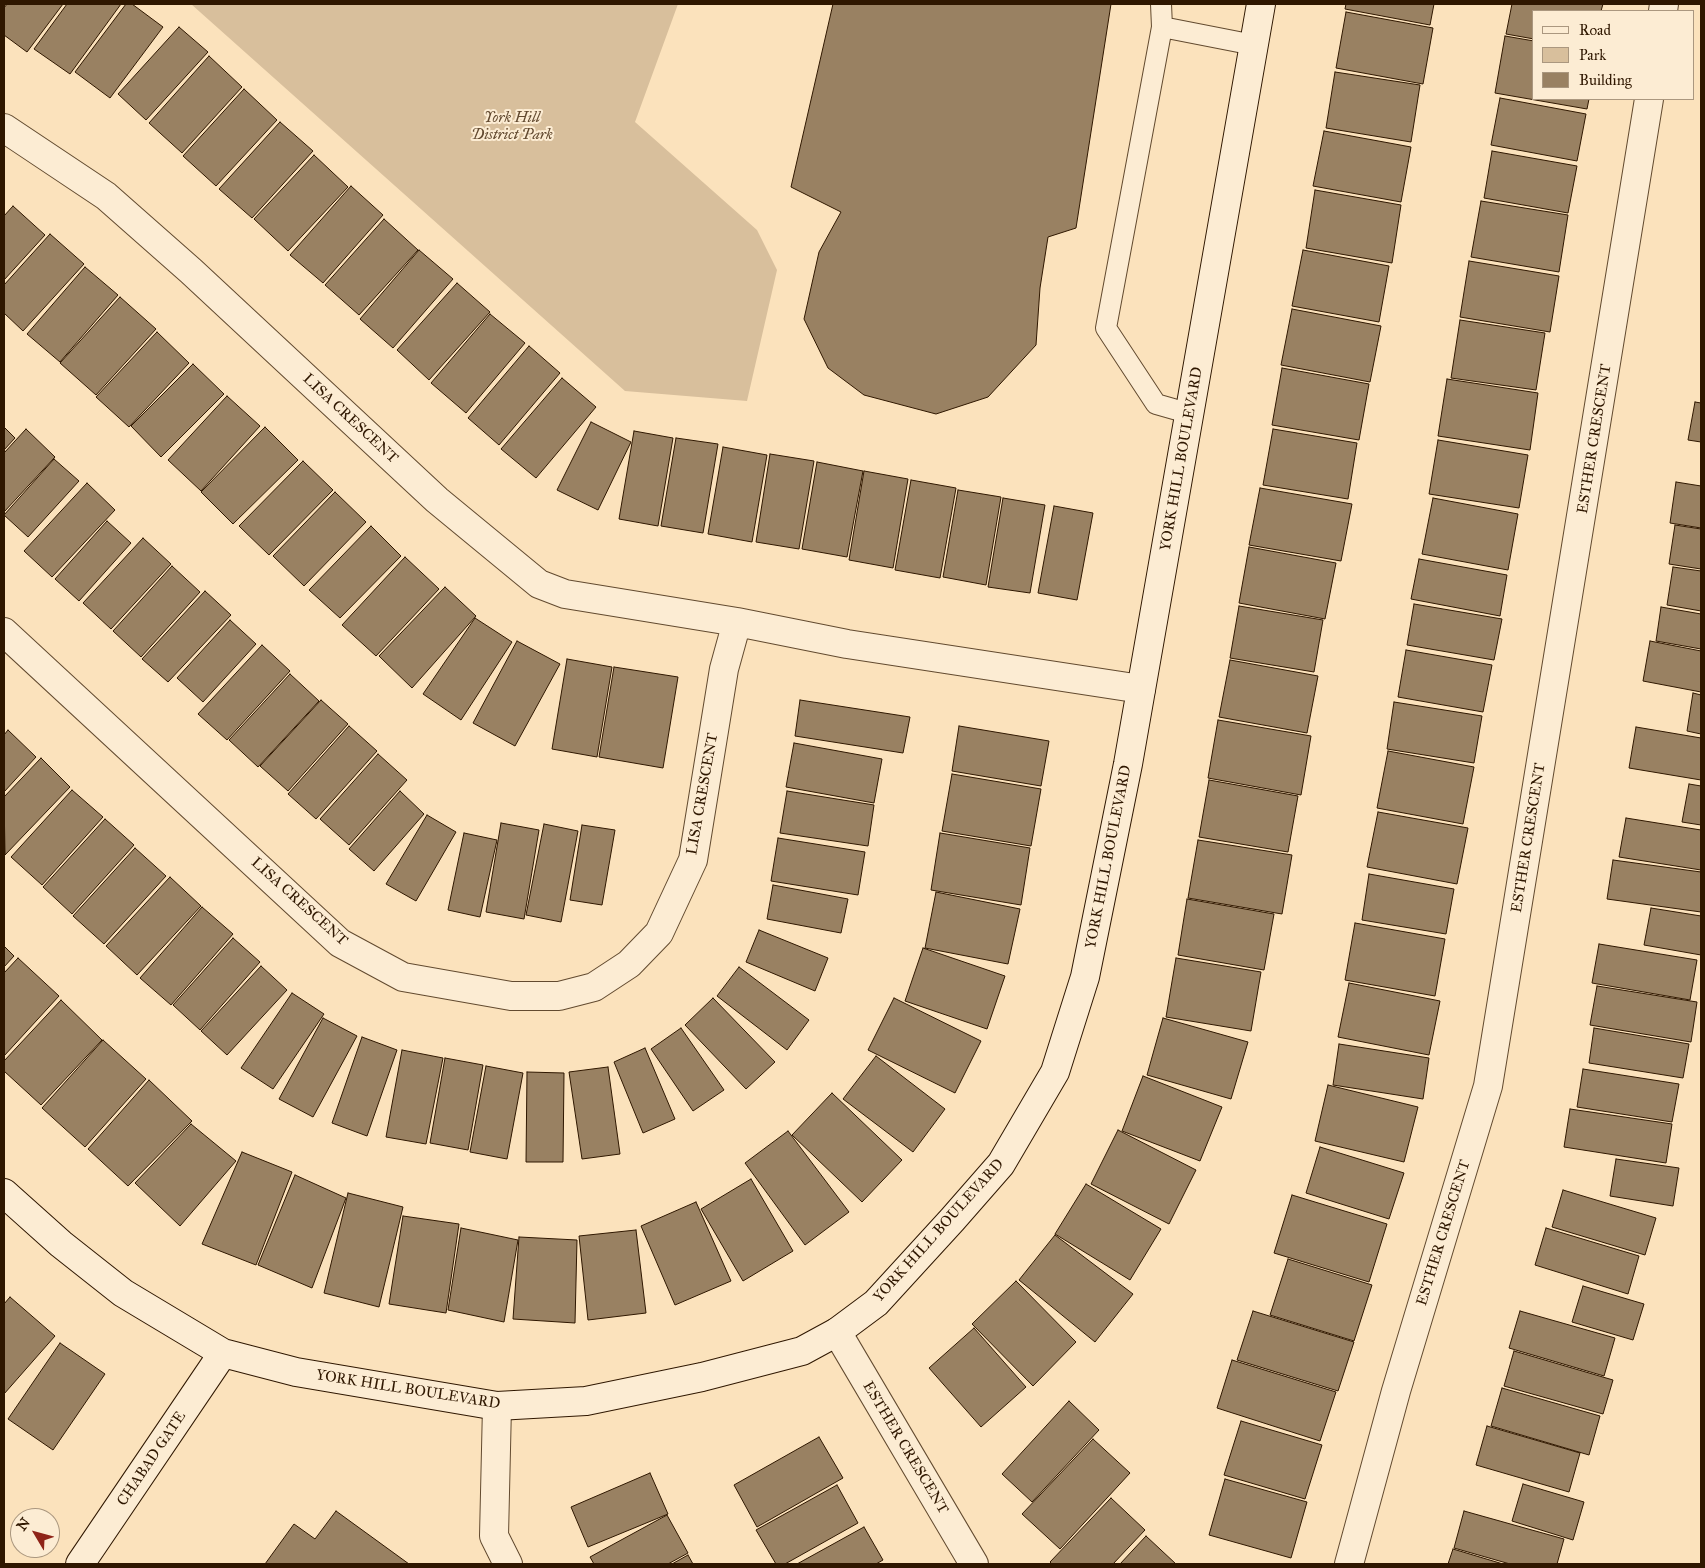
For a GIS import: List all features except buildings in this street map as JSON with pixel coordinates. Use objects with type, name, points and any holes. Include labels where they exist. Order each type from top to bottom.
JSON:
[{"type":"street","name":"YORK HILL BOULEVARD","points":[[4,1193],[61,1244],[123,1293],[223,1353],[296,1372],[497,1406],[586,1401],[702,1377],[802,1351],[837,1332],[876,1303],[995,1171],[1055,1072],[1085,977],[1141,689],[1191,414],[1261,4]]},
{"type":"street","name":"ESTHER CRESCENT","points":[[1349,1564],[1396,1391],[1488,1086],[1649,100]]},
{"type":"street","name":"LISA CRESCENT","points":[[4,128],[106,196],[198,278],[437,500],[539,584],[565,594],[737,622],[847,644],[1141,689]]},
{"type":"street","name":"LISA CRESCENT","points":[[4,632],[340,943],[403,977],[511,996],[559,996],[594,987],[629,964],[659,933],[693,860],[724,669],[737,622]]},
{"type":"street","name":"ESTHER CRESCENT","points":[[837,1332],[974,1564]]},
{"type":"street","name":"CHABAD GATE","points":[[80,1564],[223,1353]]},
{"type":"street","points":[[497,1406],[494,1536],[508,1564]]},
{"type":"lane","points":[[1161,4],[1162,27],[1106,328],[1156,404],[1191,414]]},
{"type":"lane","points":[[1162,27],[1254,45]]},
{"type":"green space","name":"York Hill District Park","points":[[191,4],[678,4],[635,122],[757,230],[777,270],[747,401],[625,391]]}]
